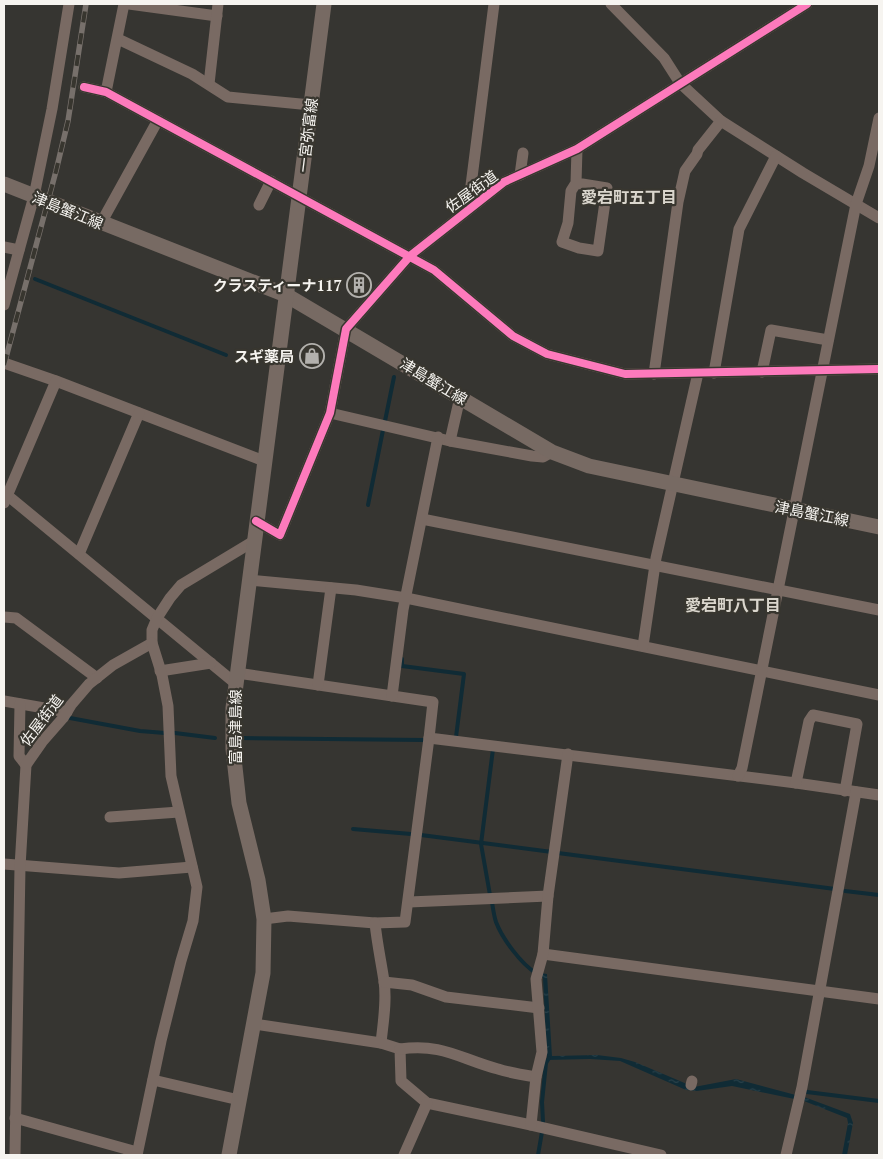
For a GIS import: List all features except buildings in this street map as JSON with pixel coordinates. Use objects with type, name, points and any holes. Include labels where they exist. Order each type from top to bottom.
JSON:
[{"type":"main road","name":"一宮弥富線","points":[[286,295],[324,4]]},
{"type":"main road","name":"津島蟹江線","points":[[4,184],[286,295],[552,452],[589,466],[879,526]]},
{"type":"main road","name":"富島津島線","points":[[229,1155],[263,973],[264,920],[258,880],[239,804],[234,763],[232,708],[286,295]]},
{"type":"street","points":[[4,305],[34,196],[52,108],[68,4]]},
{"type":"street","points":[[106,92],[124,4]]},
{"type":"street","points":[[129,4],[217,10],[208,84]]},
{"type":"street","points":[[468,209],[494,4]]},
{"type":"street","points":[[612,4],[664,58],[680,83],[721,121],[879,218]]},
{"type":"street","name":"佐屋街道","points":[[346,329],[410,256],[504,182],[577,150],[807,4]]},
{"type":"street","points":[[118,39],[192,74],[228,97],[311,105]]},
{"type":"street","points":[[84,87],[106,92],[410,256],[434,270],[514,336],[547,354],[625,374],[879,369]]},
{"type":"street","points":[[738,776],[742,768],[856,204],[869,166],[879,118]]},
{"type":"street","points":[[101,223],[158,120]]},
{"type":"street","points":[[654,374],[678,202],[685,171],[698,150],[721,121]]},
{"type":"street","points":[[576,183],[607,188],[598,251],[579,248],[562,242],[568,223],[571,191],[576,183],[577,150]]},
{"type":"street","points":[[520,175],[523,153]]},
{"type":"street","points":[[714,373],[739,229],[776,156]]},
{"type":"street","points":[[259,205],[271,181]]},
{"type":"street","points":[[4,247],[19,250]]},
{"type":"street","points":[[256,521],[280,535],[330,413],[346,329]]},
{"type":"street","points":[[762,372],[771,330],[828,340]]},
{"type":"street","points":[[4,363],[264,461]]},
{"type":"street","points":[[643,646],[656,558],[698,373]]},
{"type":"street","points":[[56,381],[5,499],[79,554],[211,663],[236,678],[318,685],[433,702],[405,922],[375,923],[288,916],[264,920]]},
{"type":"street","points":[[450,441],[460,397]]},
{"type":"street","points":[[79,554],[139,413]]},
{"type":"street","points":[[330,413],[450,441],[543,458],[552,452]]},
{"type":"street","points":[[392,696],[403,610],[438,437]]},
{"type":"street","points":[[422,519],[879,610]]},
{"type":"street","points":[[15,1118],[137,1154],[174,988],[194,921],[197,887],[171,776],[168,706],[152,643],[152,630],[156,618],[181,585],[254,541]]},
{"type":"street","points":[[249,580],[406,598],[879,695]]},
{"type":"street","points":[[318,685],[331,588]]},
{"type":"street","points":[[4,616],[16,618],[97,678]]},
{"type":"street","name":"佐屋街道","points":[[11,1149],[15,1118],[20,867],[26,765],[77,698],[97,678],[113,665],[152,643]]},
{"type":"street","points":[[160,671],[211,663]]},
{"type":"street","points":[[4,701],[66,712]]},
{"type":"street","points":[[20,704],[19,756],[26,765]]},
{"type":"street","points":[[786,1155],[800,1098],[820,991],[851,792],[857,724],[813,715],[809,721],[796,783]]},
{"type":"street","points":[[429,738],[568,754],[879,795]]},
{"type":"street","points":[[531,1124],[536,1077],[546,1052],[539,1008],[538,974],[543,954],[548,896],[568,754]]},
{"type":"street","points":[[110,816],[179,812]]},
{"type":"street","points":[[4,864],[20,867],[119,873],[192,867]]},
{"type":"street","points":[[409,902],[548,896]]},
{"type":"street","points":[[375,923],[377,951],[384,982],[381,1043]]},
{"type":"street","points":[[543,954],[879,999]]},
{"type":"street","points":[[384,982],[412,985],[446,997],[539,1008]]},
{"type":"street","points":[[4,1005],[16,1004]]},
{"type":"street","points":[[254,1024],[381,1043],[400,1049],[413,1047],[437,1048],[496,1069],[536,1077]]},
{"type":"street","points":[[400,1049],[401,1081],[426,1103],[531,1124],[661,1155]]},
{"type":"street","points":[[153,1080],[239,1100]]},
{"type":"street","points":[[404,1155],[426,1103]]},
{"type":"water","points":[[534,972],[547,974],[552,1056],[597,1055],[621,1058],[694,1087],[736,1079],[807,1098],[850,1114],[853,1123],[847,1155],[842,1155],[848,1123],[847,1118],[804,1101],[732,1086],[697,1091],[686,1090],[620,1061],[590,1059],[547,1060],[543,978]]},
{"type":"waterway","points":[[35,279],[226,355]]},
{"type":"waterway","points":[[385,421],[394,377]]},
{"type":"waterway","points":[[368,505],[383,430]]},
{"type":"waterway","points":[[402,659],[402,666],[464,674],[456,737]]},
{"type":"waterway","points":[[70,718],[140,731],[165,733]]},
{"type":"waterway","points":[[175,733],[215,738]]},
{"type":"waterway","points":[[238,738],[424,740]]},
{"type":"waterway","points":[[490,895],[481,844],[493,749],[491,749]]},
{"type":"waterway","points":[[353,829],[411,834]]},
{"type":"waterway","points":[[421,835],[552,852]]},
{"type":"waterway","points":[[558,853],[835,889]]},
{"type":"waterway","points":[[845,891],[879,895]]},
{"type":"waterway","points":[[492,902],[496,922],[503,935],[518,957],[536,973]]},
{"type":"waterway","points":[[543,1122],[542,1102],[546,1063],[549,1058]]},
{"type":"waterway","points":[[807,1092],[879,1101]]},
{"type":"waterway","points":[[538,1155],[542,1132]]},
{"type":"railway","points":[[4,365],[68,121],[86,4]]},
{"type":"cycle path","points":[[256,521],[280,535],[330,413],[346,329],[410,256],[504,182],[577,149],[807,4]]},
{"type":"cycle path","points":[[84,87],[106,92],[434,270],[513,336],[547,354],[625,374],[879,369]]},
{"type":"place","name":"クラスティーナ117","points":[[359,285]]},
{"type":"place","name":"スギ薬局","points":[[312,356]]},
{"type":"district","name":"愛宕町五丁目","points":[[629,197]]},
{"type":"district","name":"愛宕町八丁目","points":[[733,605]]}]
